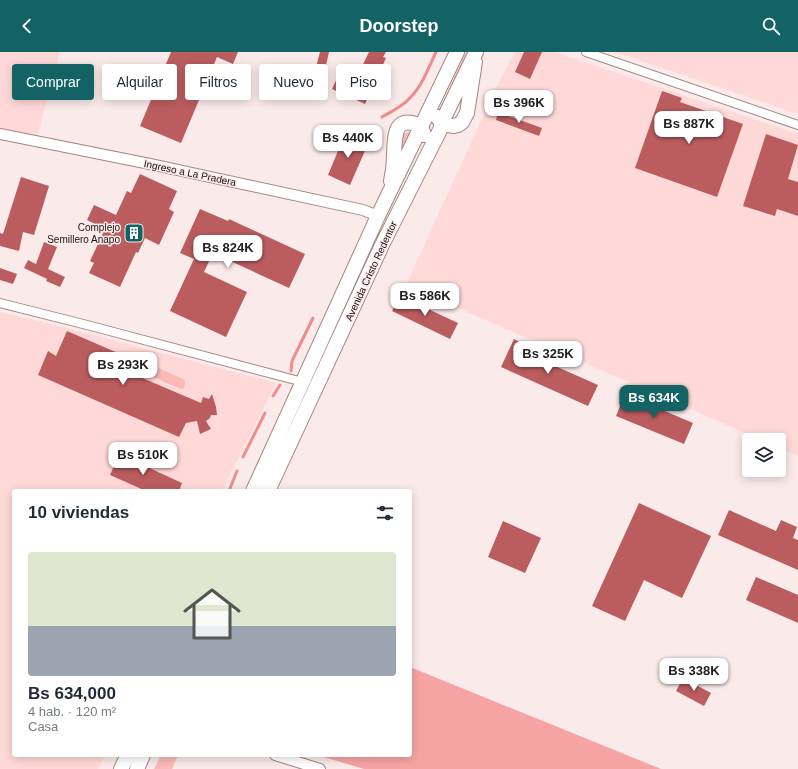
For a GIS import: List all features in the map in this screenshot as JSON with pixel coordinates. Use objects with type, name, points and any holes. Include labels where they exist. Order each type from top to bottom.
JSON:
[{"type":"highway","name":"Avenida Cristo Redentor","points":[[254,489],[378,216],[457,52]]},
{"type":"highway","points":[[462,52],[436,112],[438,119],[449,126],[457,125],[463,121],[467,113],[475,69],[476,52]]},
{"type":"highway","points":[[383,244],[390,216],[422,145],[424,134],[421,126],[406,122],[400,125],[396,130],[393,169],[388,195]]},
{"type":"highway","name":"Avenida Cristo Redentor","points":[[269,489],[383,244],[440,130],[442,122]]},
{"type":"highway","points":[[121,769],[127,757]]},
{"type":"highway","points":[[136,769],[142,757]]},
{"type":"street","points":[[586,52],[798,125]]},
{"type":"street","name":"Ingreso a La Pradera","points":[[0,134],[150,164],[364,210],[378,216]]},
{"type":"street","points":[[0,303],[303,382]]},
{"type":"street","points":[[281,757],[320,769]]},
{"type":"shaded area","points":[[0,52],[60,52],[57,64],[12,64],[12,100],[47,100],[37,136],[0,129]]},
{"type":"shaded area","points":[[466,52],[469,52],[447,97],[446,96]]},
{"type":"shaded area","points":[[515,52],[555,52],[798,134],[798,456],[786,451],[786,433],[745,433],[406,285],[496,88]]},
{"type":"shaded area","points":[[615,52],[798,52],[798,114]]},
{"type":"shaded area","points":[[408,132],[411,133],[399,157],[402,135]]},
{"type":"shaded area","points":[[381,224],[359,279],[333,334]]},
{"type":"shaded area","points":[[0,312],[276,383],[224,489],[12,489],[12,757],[104,757],[98,769],[0,769]]},
{"type":"shaded area","points":[[331,340],[261,489],[309,383]]},
{"type":"shaded area","points":[[154,366],[183,379],[185,381],[184,388],[181,389],[151,376],[149,373]]},
{"type":"shaded area","points":[[412,668],[661,769],[364,769],[324,757],[412,757]]},
{"type":"shaded area","points":[[160,757],[177,757],[172,769],[154,769]]},
{"type":"building","points":[[171,52],[238,52],[233,64],[217,57],[214,64],[185,64],[185,100],[199,100],[181,143],[140,126],[151,100],[177,100],[177,64],[166,64]]},
{"type":"building","points":[[320,52],[329,52],[326,64],[317,64]]},
{"type":"building","points":[[369,52],[386,52],[383,57],[386,58],[383,64],[363,64]]},
{"type":"building","points":[[524,52],[542,52],[530,79],[515,72]]},
{"type":"building","points":[[336,81],[336,91],[332,89]]},
{"type":"building","points":[[662,91],[682,98],[680,102],[743,124],[717,197],[635,168]]},
{"type":"building","points":[[356,100],[367,100],[365,104]]},
{"type":"building","points":[[498,112],[542,128],[539,136],[496,120]]},
{"type":"building","points":[[345,134],[368,144],[350,185],[328,175]]},
{"type":"building","points":[[766,134],[798,145],[788,179],[798,182],[798,216],[777,209],[775,216],[743,206]]},
{"type":"building","name":"Complejo Semillero Anapo","points":[[140,174],[177,191],[169,209],[174,212],[159,245],[145,238],[138,253],[136,252],[120,287],[89,273],[94,263],[90,261],[105,229],[87,220],[94,205],[116,215],[127,191],[131,193]]},
{"type":"building","points":[[21,177],[49,186],[34,235],[23,232],[19,251],[0,246],[0,233],[3,234]]},
{"type":"building","points":[[200,209],[228,221],[229,219],[305,254],[289,288],[213,253],[204,272],[247,292],[226,337],[170,311],[194,259],[180,253]]},
{"type":"building","points":[[44,242],[57,247],[48,269],[65,277],[60,287],[46,281],[47,279],[24,268],[28,260],[36,264]]},
{"type":"building","points":[[0,268],[17,274],[13,284],[0,280]]},
{"type":"building","points":[[400,296],[458,323],[450,339],[392,311]]},
{"type":"building","points":[[67,331],[118,353],[116,356],[137,365],[133,374],[201,403],[203,397],[209,399],[212,394],[217,415],[211,415],[206,421],[211,429],[200,434],[197,421],[186,423],[179,437],[38,375],[48,351],[56,356]]},
{"type":"building","points":[[514,339],[526,345],[522,354],[536,360],[537,358],[598,385],[588,406],[501,367]]},
{"type":"building","points":[[625,394],[693,423],[684,444],[616,416]]},
{"type":"building","points":[[119,454],[182,483],[180,489],[142,489],[110,475]]},
{"type":"building","points":[[639,503],[711,536],[682,598],[644,580],[625,621],[592,606]]},
{"type":"building","points":[[729,510],[776,531],[781,520],[797,527],[793,538],[798,540],[798,570],[718,535]]},
{"type":"building","points":[[503,521],[541,538],[525,573],[488,557]]},
{"type":"building","points":[[756,577],[798,595],[798,623],[746,600]]},
{"type":"building","points":[[683,678],[711,693],[704,706],[676,691]]},
{"type":"waterway","points":[[382,117],[404,104],[414,93],[425,76],[436,52]]},
{"type":"waterway","points":[[291,371],[292,361],[313,318]]},
{"type":"waterway","points":[[273,396],[280,385]]},
{"type":"waterway","points":[[243,457],[265,413]]},
{"type":"waterway","points":[[230,489],[237,471]]},
{"type":"place","name":"Complejo Semillero Anapo","points":[[134,233]]}]
